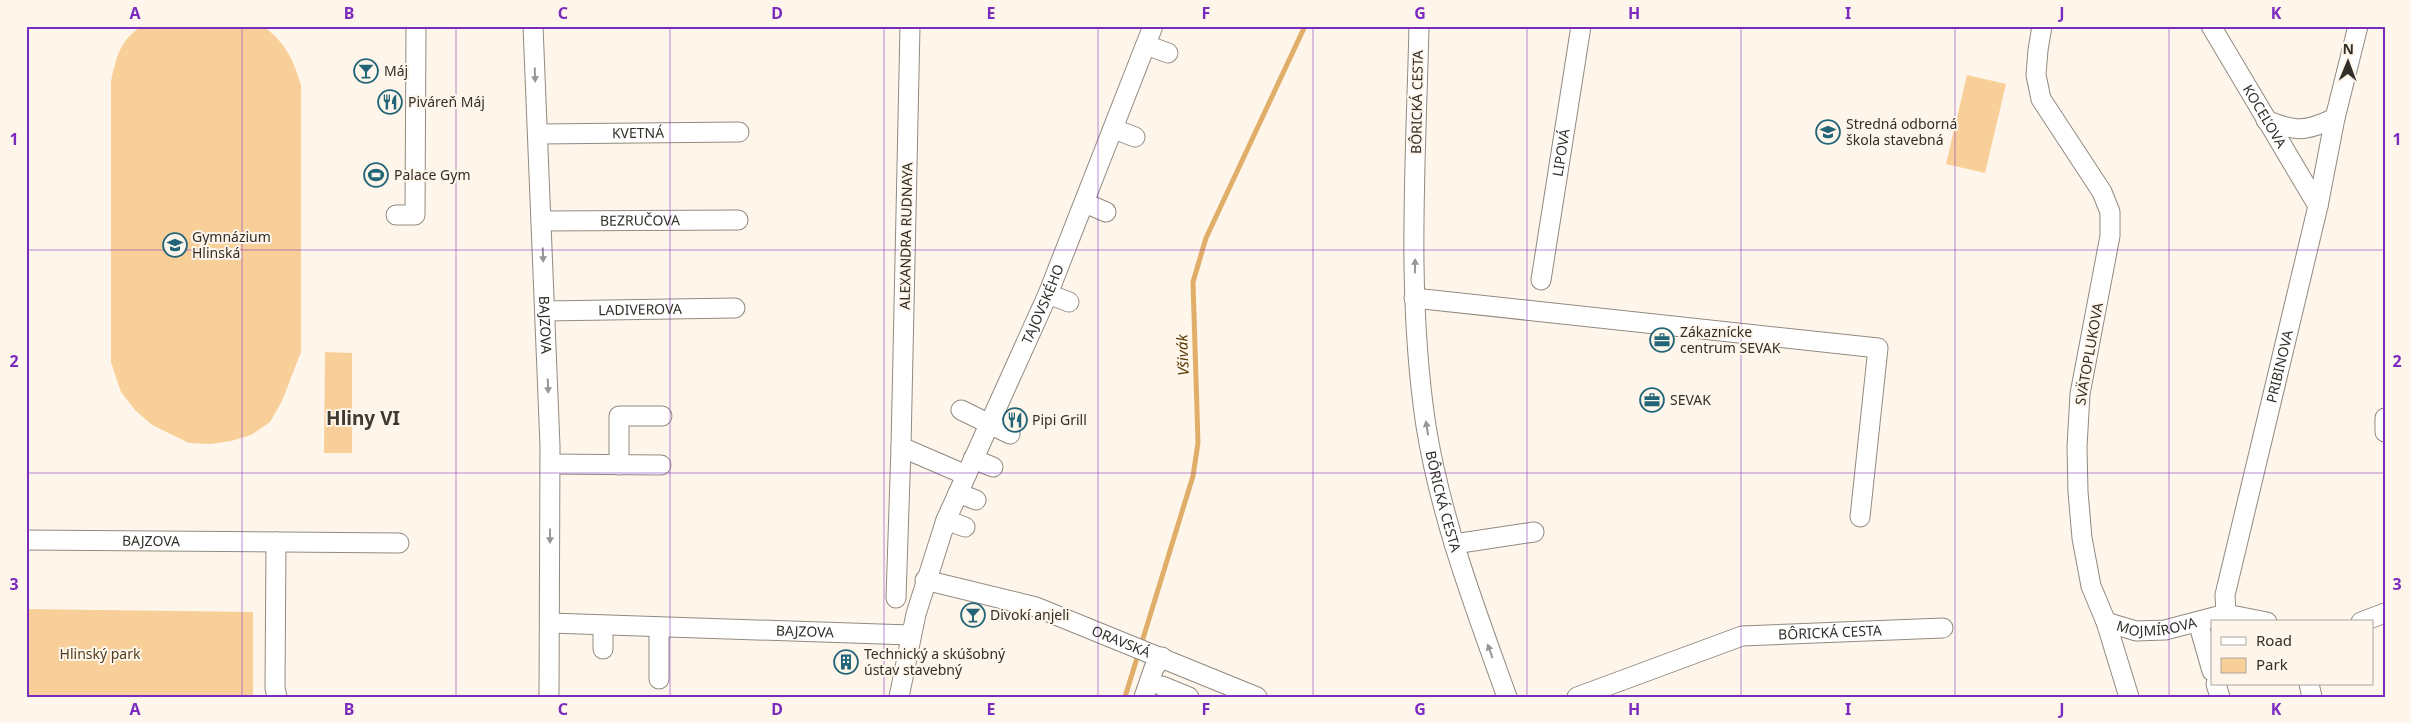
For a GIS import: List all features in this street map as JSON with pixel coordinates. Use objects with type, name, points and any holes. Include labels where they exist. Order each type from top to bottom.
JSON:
[{"type":"street","points":[[396,215],[415,215],[416,26]]},
{"type":"street","name":"BAJZOVA","points":[[533,26],[550,464],[549,697]]},
{"type":"street","name":"ALEXANDRA RUDNAYA","points":[[896,598],[910,26]]},
{"type":"street","name":"TAJOVSKÉHO","points":[[925,580],[958,492],[1048,294],[1153,26]]},
{"type":"street","name":"BÔRICKÁ CESTA","points":[[1419,26],[1414,298],[1426,425],[1439,491],[1463,577],[1506,697]]},
{"type":"street","name":"LIPOVÁ","points":[[1541,280],[1581,26]]},
{"type":"street","name":"SVÄTOPLUKOVA","points":[[2042,26],[2036,75],[2041,99],[2102,192],[2110,212],[2110,236],[2080,394],[2077,447],[2082,538],[2091,586],[2106,622],[2129,697]]},
{"type":"street","name":"KOCEĽOVA","points":[[2211,26],[2318,206]]},
{"type":"street","name":"PRIBINOVA","points":[[2226,614],[2225,595],[2318,206],[2335,118],[2358,26]]},
{"type":"street","points":[[1146,45],[1168,53]]},
{"type":"street","points":[[2266,120],[2291,130],[2316,127],[2335,118]]},
{"type":"street","points":[[1114,128],[1135,137]]},
{"type":"street","name":"KVETNÁ","points":[[538,134],[739,132]]},
{"type":"street","points":[[1084,203],[1106,212]]},
{"type":"street","name":"BEZRUČOVA","points":[[541,221],[738,220]]},
{"type":"street","points":[[1048,294],[1069,302]]},
{"type":"street","points":[[1414,298],[1878,348],[1860,517]]},
{"type":"street","name":"LADIVEROVA","points":[[545,310],[734,308]]},
{"type":"street","points":[[961,410],[1010,434]]},
{"type":"street","points":[[619,465],[619,416],[662,416]]},
{"type":"street","points":[[2385,418],[2385,432]]},
{"type":"street","points":[[901,447],[970,467],[993,467]]},
{"type":"street","points":[[550,464],[661,465]]},
{"type":"street","points":[[958,492],[976,500]]},
{"type":"street","points":[[946,520],[965,527]]},
{"type":"street","points":[[1454,544],[1534,532]]},
{"type":"street","name":"BAJZOVA","points":[[26,540],[399,543]]},
{"type":"street","points":[[276,542],[275,688],[277,697]]},
{"type":"street","points":[[903,681],[910,635],[925,580]]},
{"type":"street","name":"ORAVSKÁ","points":[[925,580],[1036,607],[1155,654],[1224,690],[1257,697]]},
{"type":"street","points":[[2366,620],[2385,613]]},
{"type":"street","name":"MOJMÍROVA","points":[[2106,622],[2136,631],[2165,630],[2226,614],[2257,620]]},
{"type":"street","points":[[2198,622],[2211,668]]},
{"type":"street","name":"BAJZOVA","points":[[550,623],[659,626],[806,637],[910,635]]},
{"type":"street","points":[[603,625],[603,649]]},
{"type":"street","points":[[659,626],[659,679]]},
{"type":"street","name":"BÔRICKÁ CESTA","points":[[1576,697],[1742,636],[1943,628]]},
{"type":"street","points":[[1144,697],[1154,668],[1155,654]]},
{"type":"street","points":[[1162,686],[1189,697]]},
{"type":"green space","name":"Gymnázium Hlinská","points":[[142,26],[263,26],[278,39],[288,52],[301,85],[301,352],[282,401],[270,422],[251,435],[231,441],[210,444],[189,443],[152,425],[135,410],[121,392],[111,362],[111,81],[120,50],[128,37]]},
{"type":"green space","points":[[1967,75],[2006,84],[1985,173],[1946,164]]},
{"type":"green space","points":[[325,352],[352,353],[352,453],[324,453]]},
{"type":"green space","name":"Hlinský park","points":[[26,609],[253,612],[253,697],[26,697]]},
{"type":"waterway","name":"Všivák","points":[[1125,697],[1193,476],[1198,443],[1193,282],[1206,238],[1305,26]]},
{"type":"place","name":"Máj","points":[[366,71]]},
{"type":"place","name":"Piváreň Máj","points":[[390,102]]},
{"type":"place","name":"Stredná odborná škola stavebná","points":[[1828,132]]},
{"type":"place","name":"Palace Gym","points":[[376,175]]},
{"type":"place","name":"Gymnázium Hlinská","points":[[175,245]]},
{"type":"place","name":"Zákaznícke centrum SEVAK","points":[[1662,340]]},
{"type":"place","name":"SEVAK","points":[[1652,400]]},
{"type":"place","name":"Pipi Grill","points":[[1015,420]]},
{"type":"place","name":"Divokí anjeli","points":[[973,615]]},
{"type":"place","name":"Technický a skúšobný ústav stavebný","points":[[846,662]]},
{"type":"district","name":"Hliny VI","points":[[363,418]]}]
